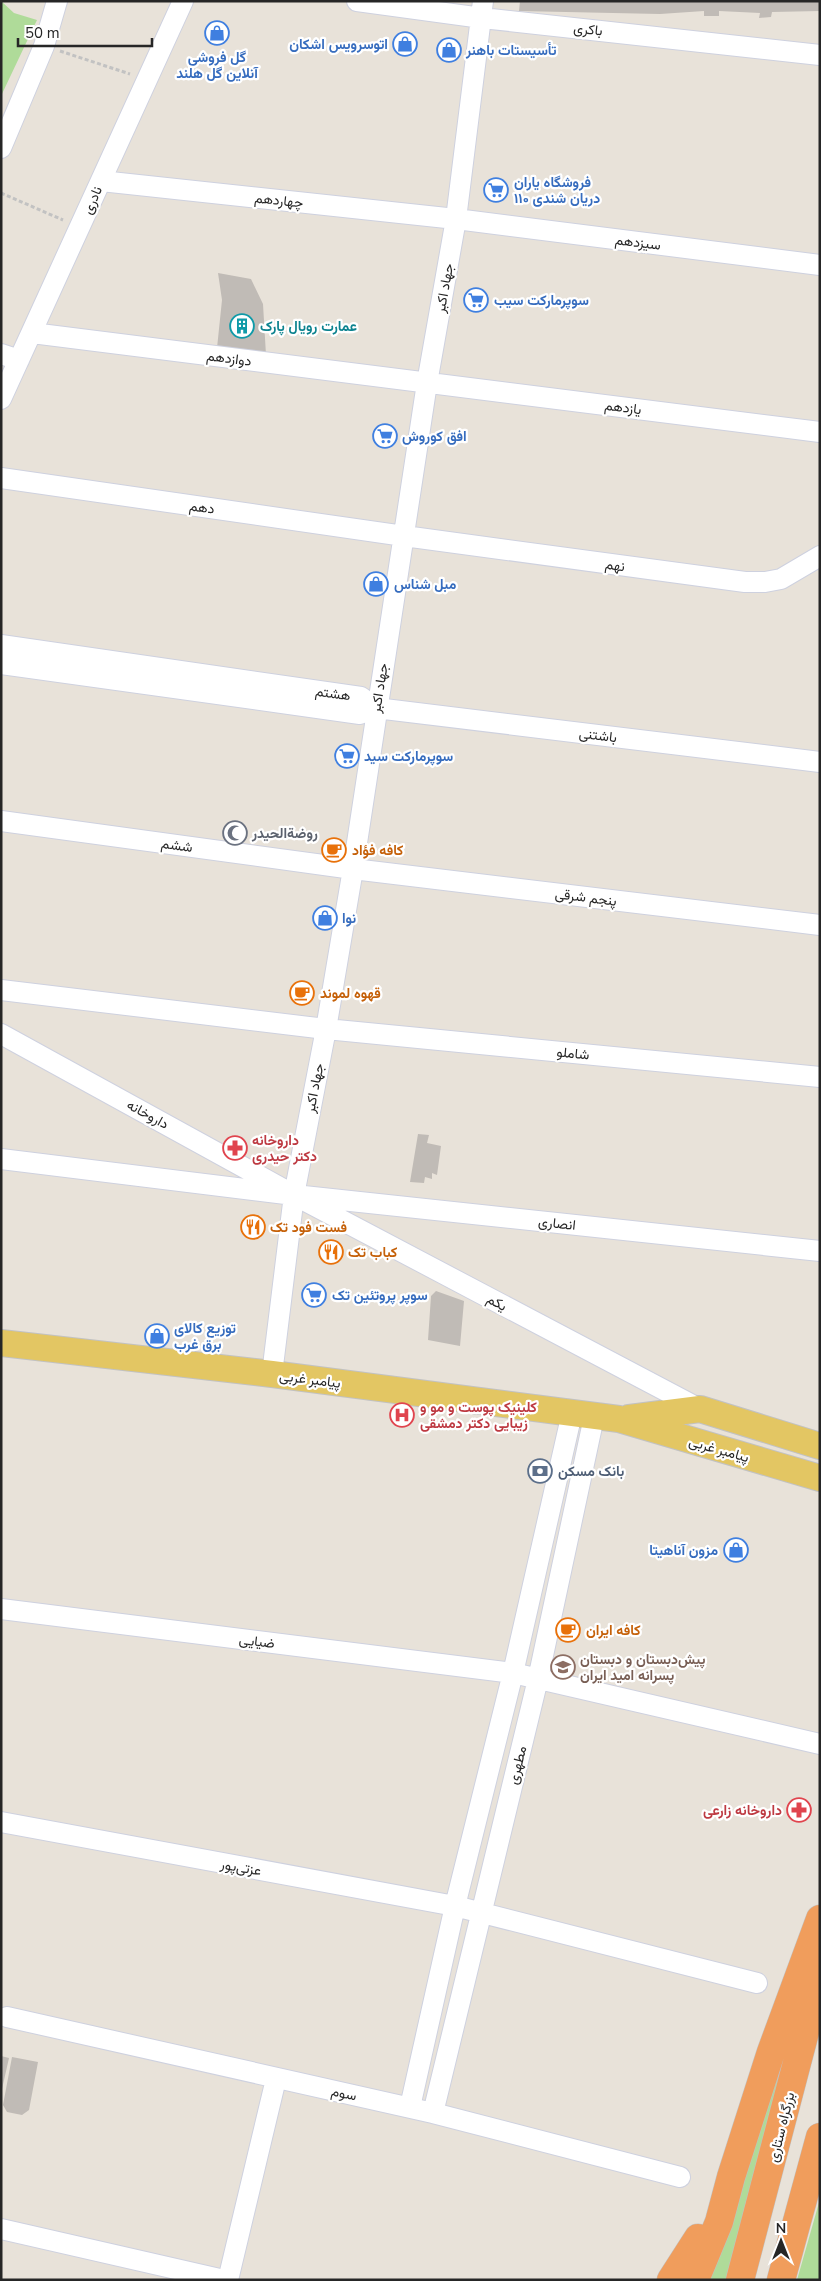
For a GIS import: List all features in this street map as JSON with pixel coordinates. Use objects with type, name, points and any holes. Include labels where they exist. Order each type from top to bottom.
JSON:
[{"type":"highway","points":[[694,2280],[720,2222],[731,2177],[771,2052],[820,1919]]},
{"type":"highway","name":"بزرگراه ستاری","points":[[740,2280],[820,1975]]},
{"type":"highway","points":[[782,2280],[820,2137]]},
{"type":"highway","points":[[671,2280],[695,2243],[731,2177]]},
{"type":"main road","name":"پیامبر غربی","points":[[1,1343],[272,1374],[595,1416],[820,1478]]},
{"type":"main road","name":"پیامبر غربی","points":[[595,1416],[700,1409],[820,1446]]},
{"type":"street","points":[[1,148],[44,46],[57,1]]},
{"type":"street","name":"نادری","points":[[1,399],[10,357],[32,333],[183,1]]},
{"type":"street","name":"باکری","points":[[357,1],[483,9],[820,54]]},
{"type":"street","name":"جهاد اکبر","points":[[272,1374],[294,1195],[326,1029],[427,383],[456,219],[483,9]]},
{"type":"street","name":"چهاردهم","points":[[101,181],[456,219]]},
{"type":"street","name":"سیزدهم","points":[[456,219],[820,265]]},
{"type":"street","name":"دوازدهم","points":[[32,333],[427,383]]},
{"type":"street","name":"یازدهم","points":[[427,383],[820,432]]},
{"type":"street","name":"دهم","points":[[1,478],[404,536]]},
{"type":"street","name":"نهم","points":[[404,536],[745,582],[765,582],[781,579],[820,556]]},
{"type":"street","name":"هشتم","points":[[1,645],[361,697],[376,708]]},
{"type":"street","name":"هشتم","points":[[1,664],[360,714],[376,708]]},
{"type":"street","name":"باشتنی","points":[[376,708],[820,762]]},
{"type":"street","name":"ششم","points":[[1,821],[352,870]]},
{"type":"street","name":"پنجم شرقی","points":[[352,870],[820,925]]},
{"type":"street","name":"شاملو","points":[[1,990],[326,1029],[820,1076]]},
{"type":"street","name":"داروخانه","points":[[1,1034],[294,1195]]},
{"type":"street","name":"انصاری","points":[[1,1159],[294,1195],[820,1251]]},
{"type":"street","name":"یکم","points":[[294,1195],[700,1409]]},
{"type":"street","name":"مطهری","points":[[410,2107],[455,1906],[513,1674],[595,1416]]},
{"type":"street","name":"مطهری","points":[[433,2113],[480,1912],[538,1679],[595,1416]]},
{"type":"street","name":"ضیایی","points":[[1,1609],[513,1674]]},
{"type":"street","points":[[513,1674],[820,1744]]},
{"type":"street","name":"عزتی‌پور","points":[[1,1822],[455,1906],[757,1983]]},
{"type":"street","name":"سوم","points":[[7,2017],[410,2107],[680,2177]]},
{"type":"street","points":[[228,2280],[276,2078]]},
{"type":"street","points":[[1,2229],[224,2280]]},
{"type":"path","points":[[44,46],[148,79]]},
{"type":"path","points":[[1,194],[80,227]]},
{"type":"green space","points":[[1,1],[14,13],[37,20],[1,96]]},
{"type":"green space","points":[[811,1964],[726,2280],[707,2280]]},
{"type":"green space","points":[[820,2199],[820,2280],[797,2280]]},
{"type":"building","points":[[520,1],[820,1],[820,11],[772,12],[771,17],[759,18],[760,13],[719,11],[719,16],[704,16],[704,11],[660,14],[519,11]]},
{"type":"building","name":"عمارت رویال پارک","points":[[218,273],[251,279],[263,304],[266,355],[217,348],[222,300]]},
{"type":"building","points":[[418,1134],[429,1135],[427,1143],[441,1146],[437,1175],[432,1173],[432,1179],[425,1177],[424,1183],[410,1182]]},
{"type":"building","points":[[436,1291],[464,1301],[460,1346],[428,1340],[431,1296]]},
{"type":"building","points":[[1,2056],[9,2058],[2,2089],[1,2089]]},
{"type":"building","points":[[12,2057],[38,2062],[29,2110],[22,2115],[7,2112],[3,2105]]},
{"type":"place","name":"گل فروشی آنلاین گل هلند","points":[[217,33]]},
{"type":"place","name":"اتوسرویس اشکان","points":[[405,44]]},
{"type":"place","name":"تأسیستات باهنر","points":[[449,50]]},
{"type":"place","name":"فروشگاه یاران دریان شندی ۱۱۰","points":[[496,190]]},
{"type":"place","name":"سوپرمارکت سیب","points":[[476,300]]},
{"type":"place","name":"عمارت رویال پارک","points":[[242,326]]},
{"type":"place","name":"افق کوروش","points":[[385,436]]},
{"type":"place","name":"مبل شناس","points":[[376,584]]},
{"type":"place","name":"سوپرمارکت سید","points":[[347,756]]},
{"type":"place","name":"روضةالحیدر","points":[[235,833]]},
{"type":"place","name":"کافه فؤاد","points":[[334,850]]},
{"type":"place","name":"نوا","points":[[325,918]]},
{"type":"place","name":"قهوه لموند","points":[[302,993]]},
{"type":"place","name":"داروخانه دکتر حیدری","points":[[235,1148]]},
{"type":"place","name":"فست فود تک","points":[[253,1227]]},
{"type":"place","name":"کباب تک","points":[[331,1252]]},
{"type":"place","name":"سوپر پروتئین تک","points":[[314,1295]]},
{"type":"place","name":"توزیع کالای برق غرب","points":[[157,1336]]},
{"type":"place","name":"کلینیک پوست و مو و زیبایی دکتر دمشقی","points":[[402,1415]]},
{"type":"place","name":"بانک مسکن","points":[[540,1471]]},
{"type":"place","name":"مزون آناهیتا","points":[[736,1550]]},
{"type":"place","name":"کافه ایران","points":[[568,1630]]},
{"type":"place","name":"پیش‌دبستان و دبستان پسرانه امید ایران","points":[[563,1667]]},
{"type":"place","name":"داروخانه زارعی","points":[[799,1810]]}]
